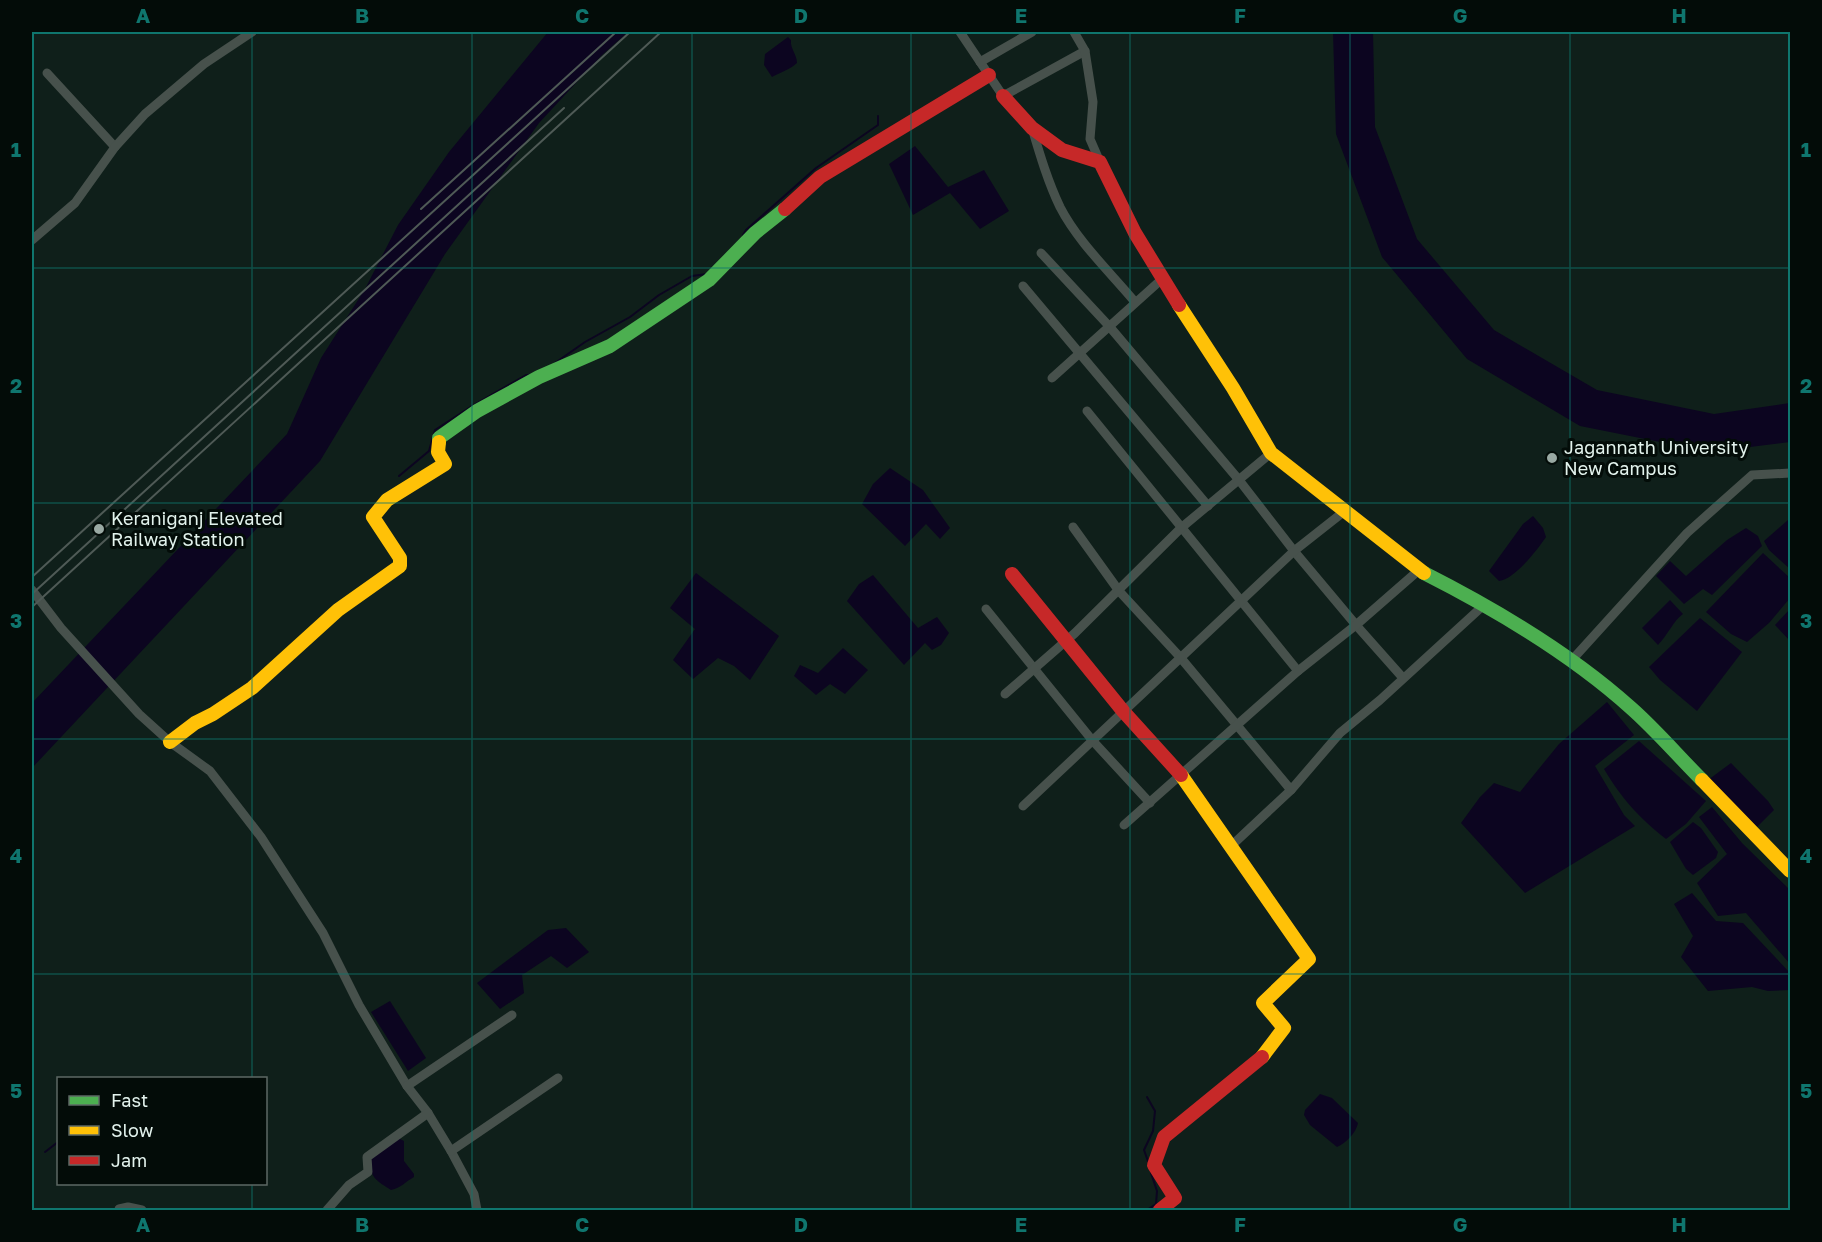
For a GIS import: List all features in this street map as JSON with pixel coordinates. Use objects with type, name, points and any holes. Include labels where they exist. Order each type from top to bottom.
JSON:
[{"type":"street","points":[[32,240],[75,203],[115,147],[145,114],[195,71],[252,32]]},
{"type":"street","points":[[960,32],[1003,96],[1032,128],[1062,150],[1100,162]]},
{"type":"street","points":[[980,62],[1032,32]]},
{"type":"street","points":[[1074,32],[1085,51],[1093,102],[1090,139],[1100,162],[1135,232],[1162,279],[1233,388],[1271,453],[1419,570],[1485,604],[1571,661],[1631,708],[1791,871]]},
{"type":"street","points":[[1003,96],[1085,51]]},
{"type":"street","points":[[47,73],[115,147]]},
{"type":"street","points":[[170,742],[195,723],[252,688],[338,610],[400,566],[400,558],[373,517],[387,500],[445,464],[438,452],[439,438],[477,411],[539,377],[610,346],[709,280],[755,233],[795,202],[820,177],[989,75]]},
{"type":"street","points":[[1032,128],[1043,166],[1060,207],[1075,231],[1135,302]]},
{"type":"street","points":[[1041,253],[1109,326],[1239,480],[1294,551],[1403,678]]},
{"type":"street","points":[[1052,378],[1162,279]]},
{"type":"street","points":[[1023,286],[1208,506]]},
{"type":"street","points":[[1087,411],[1181,528],[1242,599],[1298,671]]},
{"type":"street","points":[[1005,694],[1119,591],[1181,528],[1271,453]]},
{"type":"street","points":[[1571,661],[1687,533],[1752,475],[1791,473]]},
{"type":"street","points":[[1023,806],[1294,551],[1346,510]]},
{"type":"street","points":[[1073,527],[1119,591],[1180,657],[1291,790]]},
{"type":"street","points":[[1124,825],[1298,671],[1356,625],[1419,570]]},
{"type":"street","points":[[1012,574],[1123,711],[1181,775],[1309,959],[1263,1003],[1284,1028],[1263,1056],[1164,1137],[1154,1165],[1175,1198],[1160,1210]]},
{"type":"street","points":[[32,590],[61,628],[138,714],[170,742],[210,771],[261,837],[323,933],[359,1005],[407,1086],[428,1113],[452,1151],[474,1194],[477,1210]]},
{"type":"street","points":[[1230,847],[1291,790],[1340,733],[1485,604]]},
{"type":"street","points":[[986,609],[1092,740],[1150,803]]},
{"type":"street","points":[[407,1086],[512,1014]]},
{"type":"street","points":[[452,1151],[558,1078]]},
{"type":"street","points":[[327,1210],[349,1185],[368,1172],[367,1157],[428,1113]]},
{"type":"street","points":[[119,1209],[128,1207],[142,1210]]},
{"type":"shaded area","points":[[548,32],[628,32],[601,56],[539,123],[445,254],[320,461],[32,768],[32,703],[287,434],[321,358],[365,289],[398,225],[449,152]]},
{"type":"shaded area","points":[[1333,32],[1373,32],[1375,127],[1417,239],[1494,330],[1597,390],[1714,414],[1790,403],[1790,442],[1710,452],[1580,426],[1467,359],[1382,257],[1336,134]]},
{"type":"shaded area","points":[[788,37],[791,40],[797,63],[772,77],[764,65],[765,54]]},
{"type":"shaded area","points":[[915,146],[948,187],[984,170],[1009,211],[980,229],[950,193],[913,215],[889,164]]},
{"type":"shaded area","points":[[890,468],[923,490],[950,528],[940,539],[926,524],[905,546],[862,504],[873,484]]},
{"type":"shaded area","points":[[1533,516],[1543,528],[1546,537],[1519,570],[1499,581],[1489,571],[1523,524]]},
{"type":"shaded area","points":[[1788,520],[1790,523],[1790,569],[1769,550],[1764,541]]},
{"type":"shaded area","points":[[1746,528],[1758,536],[1762,546],[1712,595],[1703,589],[1684,604],[1656,576],[1670,561],[1686,576],[1727,540]]},
{"type":"shaded area","points":[[1763,553],[1790,578],[1790,598],[1769,623],[1747,642],[1731,634],[1706,612]]},
{"type":"shaded area","points":[[696,573],[779,636],[750,680],[734,666],[718,658],[693,679],[673,660],[695,629],[670,608]]},
{"type":"shaded area","points":[[873,575],[918,628],[937,617],[949,633],[941,645],[932,650],[925,643],[904,665],[847,601],[859,584]]},
{"type":"shaded area","points":[[1670,600],[1683,614],[1658,645],[1642,628]]},
{"type":"shaded area","points":[[1790,609],[1790,641],[1775,625]]},
{"type":"shaded area","points":[[1700,618],[1742,652],[1697,711],[1660,680],[1649,667]]},
{"type":"shaded area","points":[[843,648],[868,670],[845,694],[830,684],[816,695],[794,676],[800,665],[818,673]]},
{"type":"shaded area","points":[[1607,702],[1634,735],[1595,766],[1624,815],[1635,826],[1525,893],[1461,823],[1480,797],[1494,783],[1520,792],[1559,744]]},
{"type":"shaded area","points":[[1639,741],[1706,801],[1686,824],[1666,839],[1631,807],[1604,769]]},
{"type":"shaded area","points":[[1731,763],[1774,810],[1757,827],[1708,780]]},
{"type":"shaded area","points":[[1712,807],[1742,843],[1790,890],[1790,964],[1746,913],[1718,916],[1697,883],[1727,854],[1699,817]]},
{"type":"shaded area","points":[[1693,822],[1701,828],[1718,852],[1716,858],[1693,875],[1686,869],[1670,842]]},
{"type":"shaded area","points":[[1692,893],[1716,921],[1743,923],[1790,973],[1790,990],[1768,991],[1752,987],[1708,991],[1681,957],[1693,936],[1674,904]]},
{"type":"shaded area","points":[[566,928],[589,952],[567,968],[551,956],[522,975],[524,993],[500,1009],[477,983],[548,930]]},
{"type":"shaded area","points":[[390,1001],[426,1058],[408,1071],[371,1012]]},
{"type":"shaded area","points":[[1320,1094],[1332,1098],[1358,1123],[1350,1137],[1337,1147],[1310,1125],[1304,1115],[1305,1110]]},
{"type":"shaded area","points":[[398,1138],[404,1141],[404,1161],[414,1177],[391,1190],[375,1178],[371,1170],[370,1159]]},
{"type":"waterway","points":[[743,235],[816,168],[878,125],[878,116]]},
{"type":"waterway","points":[[555,363],[585,342],[630,317],[659,295],[692,276],[707,274]]},
{"type":"waterway","points":[[399,476],[429,451],[435,430],[472,406],[526,375],[530,375]]},
{"type":"waterway","points":[[1147,1097],[1155,1111],[1153,1131],[1144,1150],[1149,1164]]},
{"type":"waterway","points":[[45,1152],[57,1143]]},
{"type":"waterway","points":[[1147,1210],[1156,1204],[1157,1191],[1151,1173]]},
{"type":"railway","points":[[421,209],[616,32]]},
{"type":"railway","points":[[32,577],[630,32]]},
{"type":"railway","points":[[32,607],[661,32]]},
{"type":"railway","points":[[32,594],[564,108]]},
{"type":"traffic: fast","points":[[439,442],[439,438],[477,411],[539,377],[610,346],[709,280],[755,233],[785,209]]},
{"type":"traffic: fast","points":[[1424,573],[1505,617],[1583,669],[1640,716],[1702,780]]},
{"type":"traffic: slow","points":[[1179,305],[1233,388],[1271,453],[1424,573]]},
{"type":"traffic: slow","points":[[170,742],[195,723],[252,688],[338,610],[400,566],[400,558],[373,517],[387,500],[445,464],[438,452],[439,442]]},
{"type":"traffic: slow","points":[[1181,775],[1309,959],[1263,1003],[1284,1028],[1262,1057]]},
{"type":"traffic: slow","points":[[1702,780],[1790,871]]},
{"type":"traffic: jam","points":[[785,209],[820,177],[989,75]]},
{"type":"traffic: jam","points":[[1003,96],[1032,128],[1062,150],[1100,162],[1135,233],[1179,305]]},
{"type":"traffic: jam","points":[[1012,574],[1123,711],[1181,775]]},
{"type":"traffic: jam","points":[[1160,1210],[1175,1198],[1154,1165],[1164,1137],[1262,1057]]},
{"type":"place","name":"Jagannath University New Campus","points":[[1552,458]]},
{"type":"place","name":"Keraniganj Elevated Railway Station","points":[[99,529]]}]
